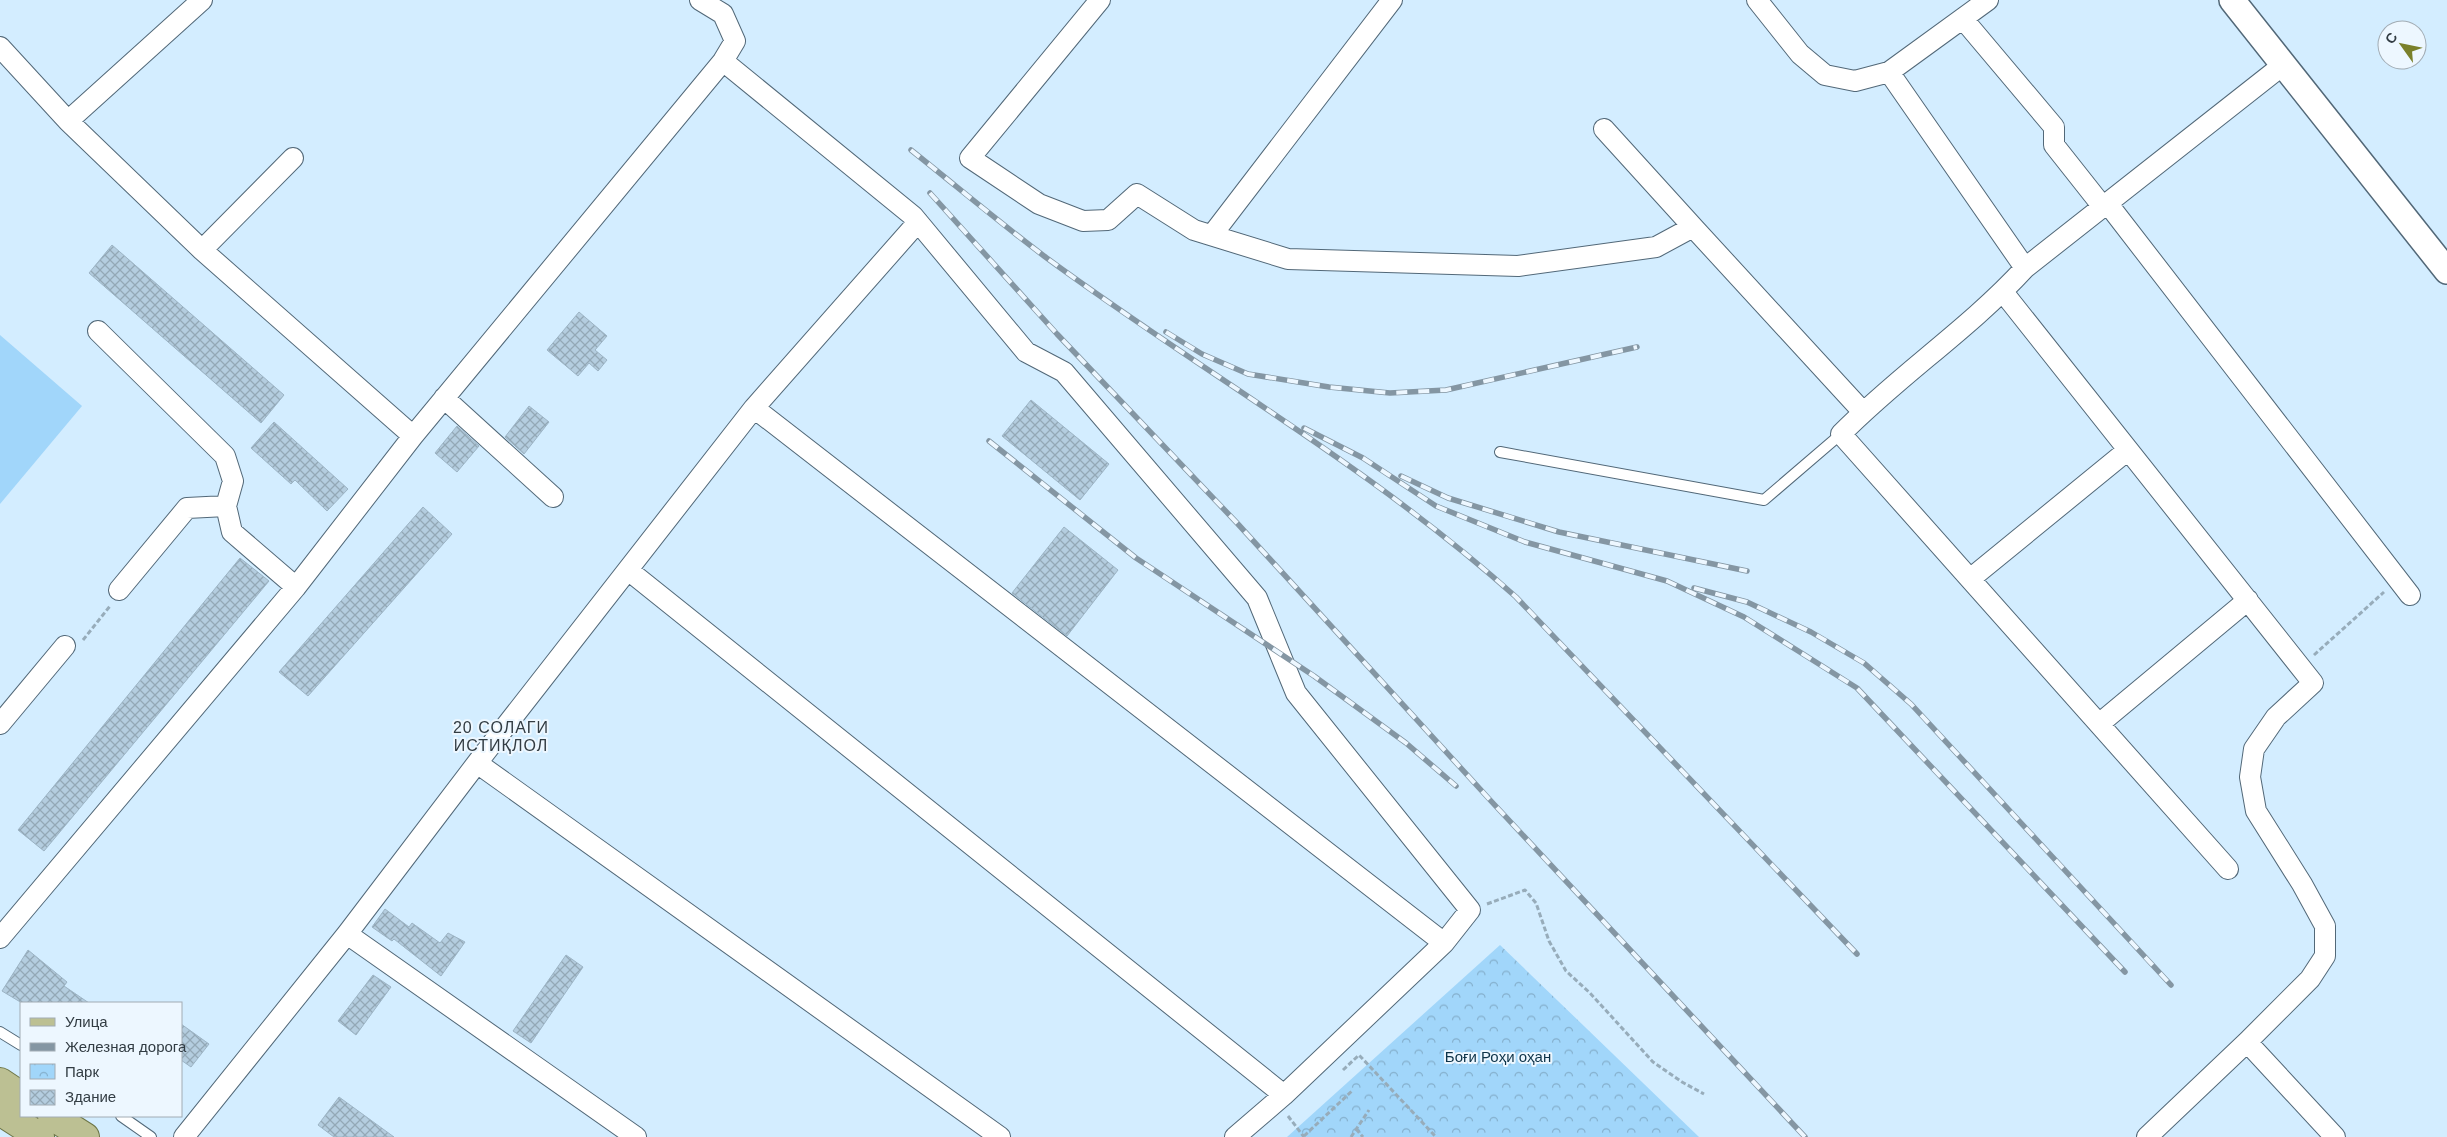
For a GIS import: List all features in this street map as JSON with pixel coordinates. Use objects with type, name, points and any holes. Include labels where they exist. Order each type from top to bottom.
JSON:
[{"type":"main road","points":[[0,1082],[20,1095]]},
{"type":"main road","points":[[0,1111],[40,1137]]},
{"type":"main road","points":[[54,1117],[85,1137]]},
{"type":"street","points":[[68,121],[202,0]]},
{"type":"street","points":[[0,938],[296,587],[413,436],[722,61],[735,41],[723,14],[700,0]]},
{"type":"street","points":[[1100,0],[970,158],[1038,204],[1083,221],[1108,220],[1137,194],[1194,230],[1288,259],[1518,266],[1656,246],[1694,227]]},
{"type":"street","points":[[1212,235],[1392,0]]},
{"type":"street","points":[[1757,0],[1800,54],[1825,75],[1856,81],[1889,72],[1988,0]]},
{"type":"street","points":[[2232,0],[2447,271]]},
{"type":"street","points":[[1962,19],[2054,127],[2054,145],[2105,206],[2404,587]]},
{"type":"street","points":[[0,47],[68,121],[202,250],[413,436]]},
{"type":"street","points":[[722,61],[918,222],[1026,352],[1064,372],[1257,598],[1296,693],[1470,910],[1444,943],[1280,1098],[1235,1137]]},
{"type":"street","points":[[2228,869],[1841,434],[1863,412],[2003,292],[2025,268],[2284,65]]},
{"type":"street","points":[[1889,72],[2025,268]]},
{"type":"street","points":[[1604,129],[1863,412]]},
{"type":"street","points":[[202,250],[293,158]]},
{"type":"street","points":[[184,1137],[347,934],[477,763],[754,408],[918,222]]},
{"type":"street","points":[[2003,292],[2313,683],[2276,717],[2254,749],[2250,777],[2256,811],[2302,884],[2325,926],[2325,956],[2310,979],[2147,1137]]},
{"type":"street","points":[[98,331],[225,456],[233,481],[226,506],[232,532],[296,587]]},
{"type":"street","points":[[444,398],[553,497]]},
{"type":"street","points":[[754,408],[1444,943]]},
{"type":"street","points":[[1970,579],[2128,450]]},
{"type":"street","points":[[118,590],[188,508],[226,506]]},
{"type":"street","points":[[628,570],[1280,1098]]},
{"type":"street","points":[[2099,724],[2248,600]]},
{"type":"street","points":[[0,724],[65,646]]},
{"type":"street","points":[[477,763],[1000,1137]]},
{"type":"street","points":[[347,934],[636,1137]]},
{"type":"street","points":[[2247,1042],[2335,1137]]},
{"type":"lane","points":[[1500,452],[1764,500],[1841,434]]},
{"type":"lane","points":[[0,1032],[20,1044]]},
{"type":"lane","points":[[122,1117],[151,1137]]},
{"type":"path","points":[[2300,667],[2404,587]]},
{"type":"path","points":[[65,646],[79,645],[107,610],[118,590]]},
{"type":"path","points":[[1470,910],[1525,890],[1536,903],[1550,941],[1566,971],[1590,993],[1653,1062],[1682,1082],[1704,1094]]},
{"type":"path","points":[[1343,1070],[1359,1055],[1436,1137]]},
{"type":"path","points":[[1280,1098],[1304,1137],[1353,1090]]},
{"type":"path","points":[[1351,1137],[1369,1110]]},
{"type":"path","points":[[1356,1129],[1363,1137]]},
{"type":"green space","points":[[0,335],[82,406],[0,504]]},
{"type":"green space","name":"Боғи Роҳи оҳан","points":[[1500,945],[1699,1137],[1287,1137]]},
{"type":"building","points":[[112,245],[284,395],[261,423],[89,273]]},
{"type":"building","points":[[579,312],[607,336],[595,350],[607,360],[598,371],[589,363],[578,376],[547,350]]},
{"type":"building","points":[[1031,400],[1109,464],[1080,500],[1002,436]]},
{"type":"building","points":[[529,406],[549,422],[524,454],[505,437]]},
{"type":"building","points":[[274,422],[348,489],[327,511],[295,480],[291,484],[251,448]]},
{"type":"building","points":[[457,426],[479,446],[457,472],[435,453]]},
{"type":"building","points":[[423,507],[452,534],[308,696],[279,672]]},
{"type":"building","points":[[1064,527],[1118,570],[1067,636],[1012,593]]},
{"type":"building","points":[[240,558],[269,581],[44,851],[18,830]]},
{"type":"building","points":[[385,909],[409,927],[412,923],[440,943],[448,933],[465,942],[441,976],[394,939],[392,941],[372,927]]},
{"type":"building","points":[[28,950],[67,982],[64,986],[88,1002],[20,1002],[2,991]]},
{"type":"building","points":[[566,955],[583,967],[531,1043],[513,1031]]},
{"type":"building","points":[[373,975],[391,987],[356,1035],[338,1021]]},
{"type":"building","points":[[182,1025],[209,1044],[191,1067],[182,1061]]},
{"type":"building","points":[[339,1097],[394,1137],[334,1137],[318,1125]]},
{"type":"railway","points":[[911,150],[1044,256],[1163,340],[1344,462],[1403,505],[1516,597],[1857,954]]},
{"type":"railway","points":[[930,193],[1057,334],[1237,523],[1491,801],[1805,1137]]},
{"type":"railway","points":[[1166,332],[1202,354],[1248,374],[1329,387],[1390,393],[1446,390],[1637,347]]},
{"type":"railway","points":[[1304,428],[1363,458],[1436,506],[1525,542],[1667,581],[1744,617],[1857,688],[2125,972]]},
{"type":"railway","points":[[989,441],[1136,558],[1314,676],[1406,743],[1456,786]]},
{"type":"railway","points":[[1401,476],[1448,498],[1559,532],[1747,571]]},
{"type":"railway","points":[[1694,588],[1747,602],[1811,632],[1864,663],[1911,704],[2171,985]]},
{"type":"district","name":"20 СОЛАГИ ИСТИҚЛОЛ","points":[[501,736]]}]
